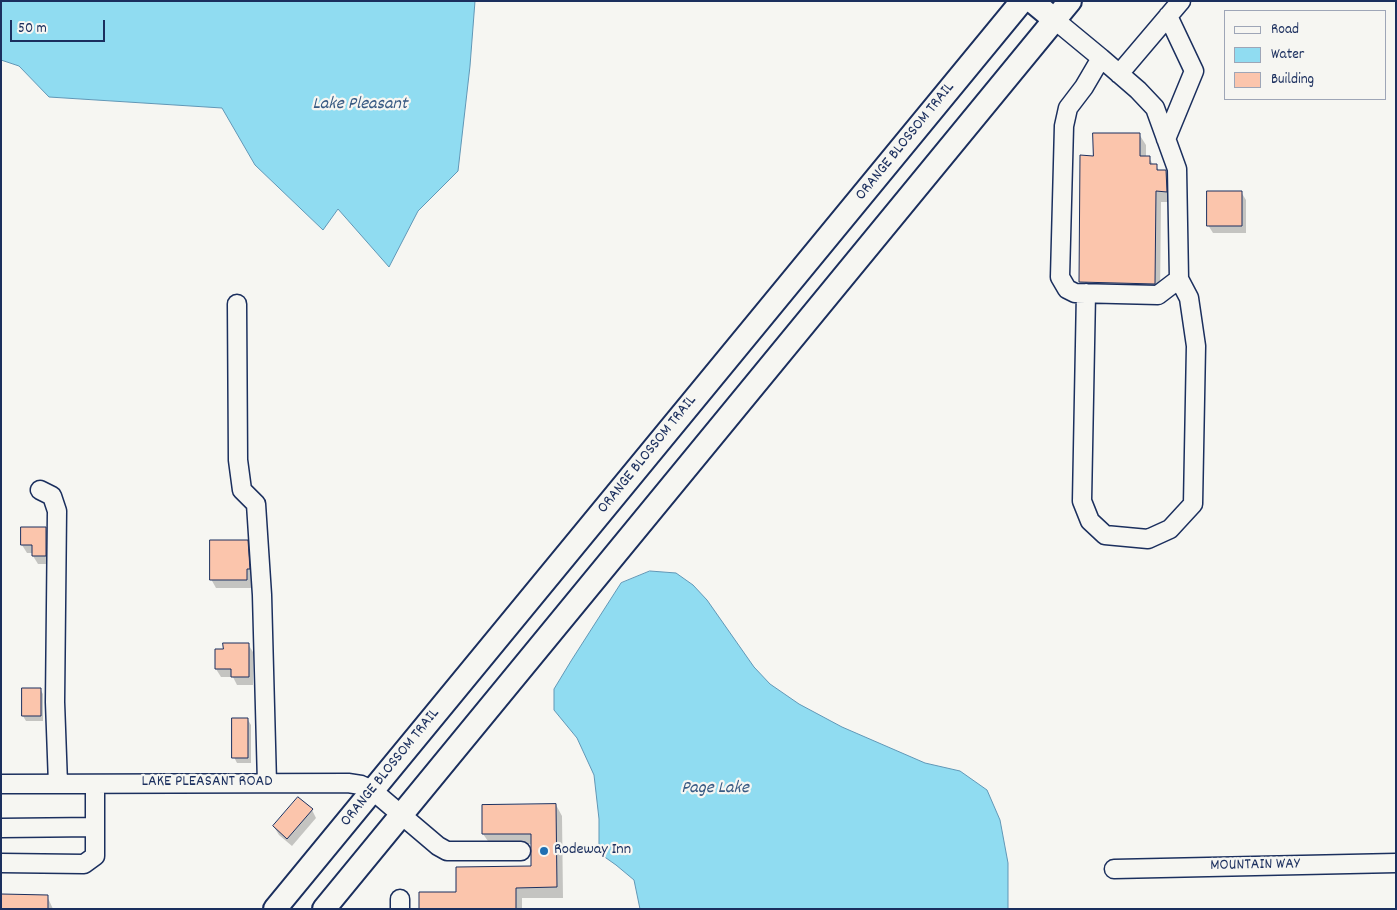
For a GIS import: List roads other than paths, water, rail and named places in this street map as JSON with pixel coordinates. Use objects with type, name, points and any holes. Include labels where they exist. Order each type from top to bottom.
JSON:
[{"type":"main road","name":"ORANGE BLOSSOM TRAIL","points":[[274,909],[1022,1]]},
{"type":"main road","points":[[1032,1],[1055,20]]},
{"type":"main road","points":[[324,909],[1070,1]]},
{"type":"street","points":[[1120,74],[1181,1]]},
{"type":"street","points":[[1166,139],[1194,71],[1168,16]]},
{"type":"street","points":[[1055,20],[1102,58],[1156,108],[1178,169],[1179,279],[1189,298],[1196,346],[1193,504],[1170,529],[1148,539],[1106,535],[1090,521],[1082,501],[1086,293]]},
{"type":"street","points":[[1102,58],[1068,108],[1064,126],[1060,277],[1067,290],[1075,293],[1158,294],[1179,279]]},
{"type":"street","points":[[237,304],[238,460],[242,490],[256,504],[262,595],[267,783]]},
{"type":"street","points":[[40,490],[52,496],[57,511],[55,702],[58,784]]},
{"type":"street","name":"LAKE PLEASANT ROAD","points":[[1,784],[348,783],[361,785],[372,790],[438,846],[447,850],[521,850]]},
{"type":"street","points":[[1,864],[84,864],[95,856],[95,784]]},
{"type":"street","points":[[1,828],[95,827]]},
{"type":"street","name":"MOUNTAIN WAY","points":[[1114,869],[1396,863]]},
{"type":"water","name":"Lake Pleasant","points":[[1,1],[475,1],[458,171],[418,211],[389,267],[338,209],[323,230],[255,165],[222,108],[49,97],[19,66],[1,60]]},
{"type":"water","name":"Page Lake","points":[[650,571],[676,573],[693,585],[707,600],[754,667],[770,684],[799,704],[842,727],[925,763],[960,771],[987,790],[1000,820],[1008,863],[1008,909],[640,909],[634,880],[599,853],[599,819],[594,775],[577,738],[554,710],[554,689],[621,583]]},
{"type":"place","name":"Rodeway Inn","points":[[544,851]]}]
